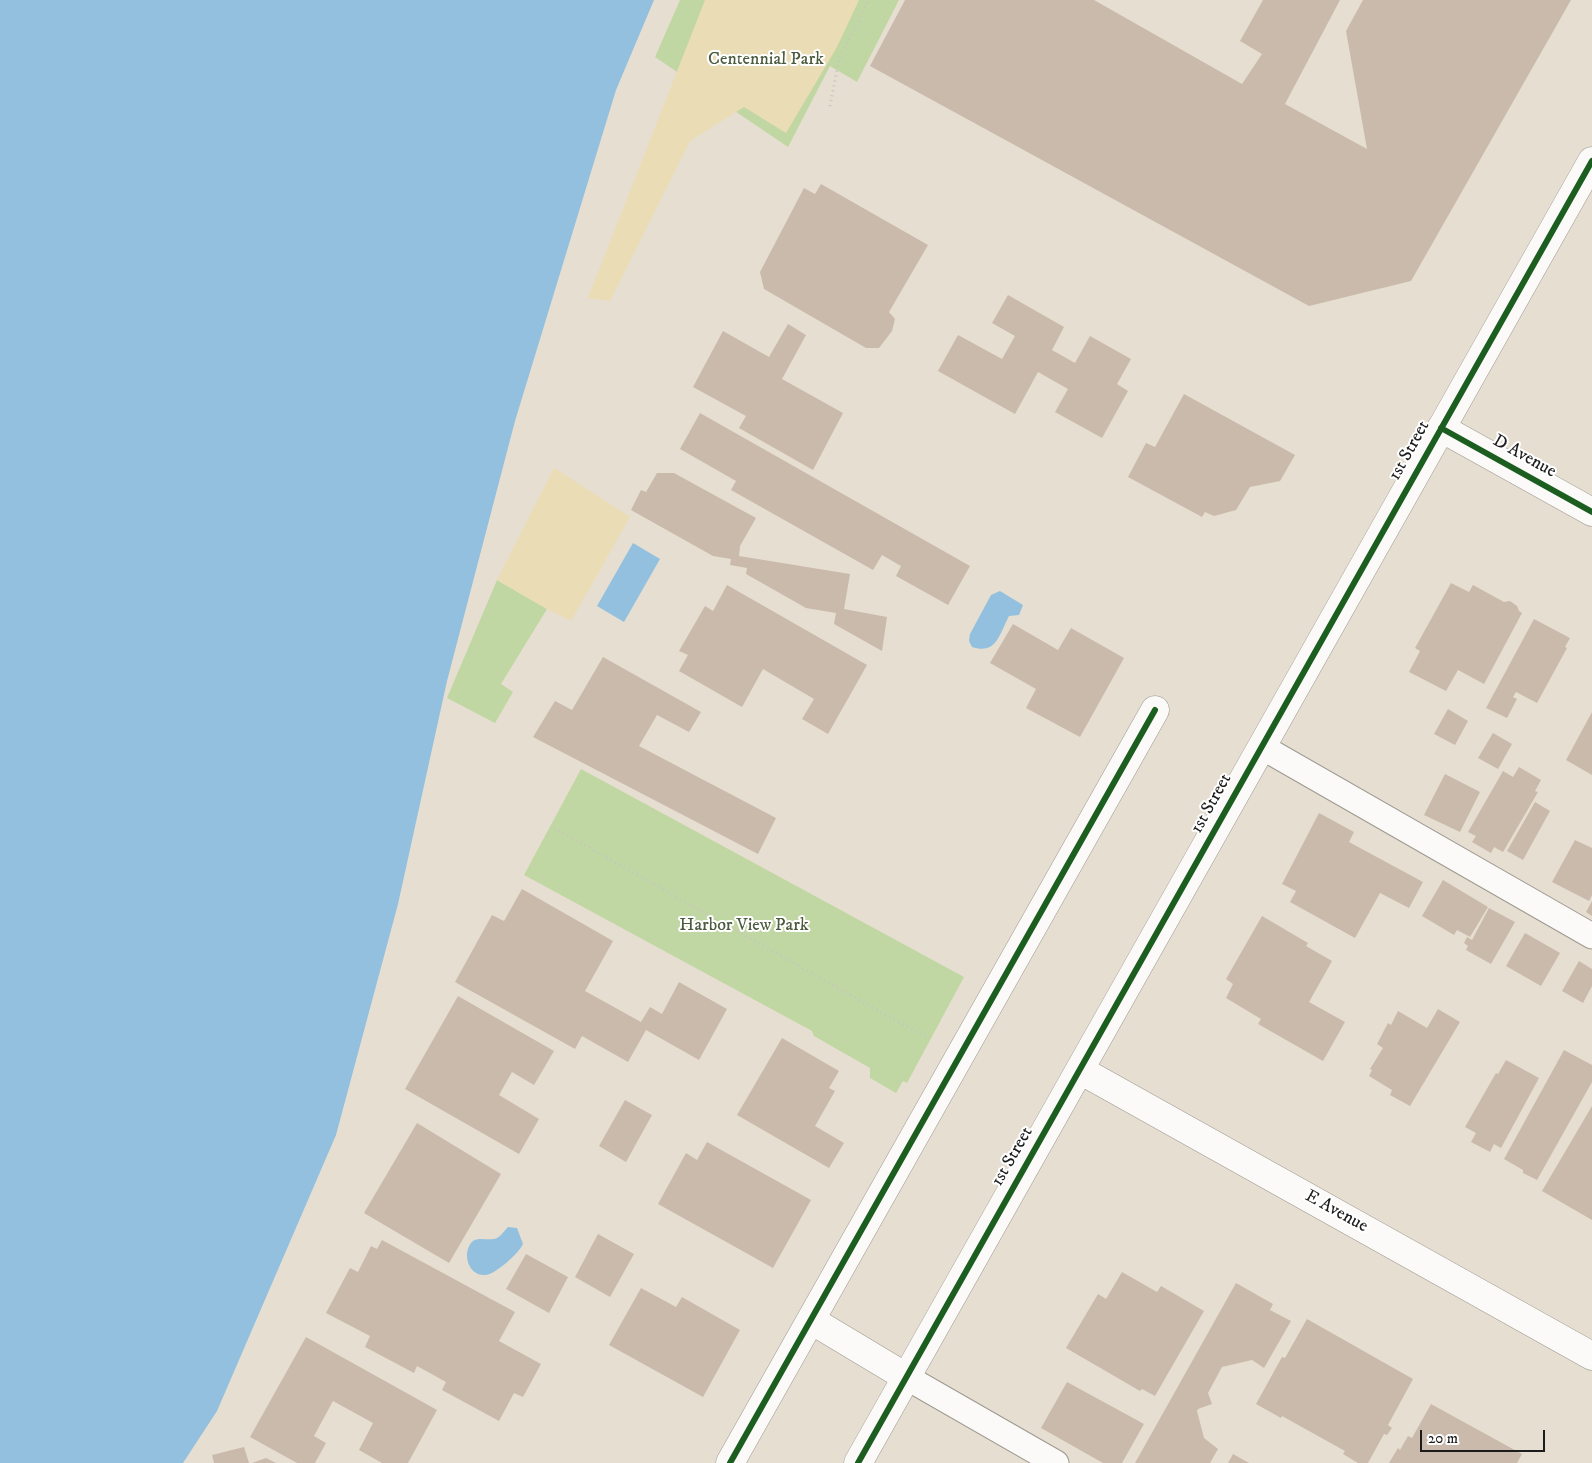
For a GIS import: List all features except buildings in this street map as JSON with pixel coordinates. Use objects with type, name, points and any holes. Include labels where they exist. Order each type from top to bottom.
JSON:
[{"type":"street","name":"1st Street","points":[[858,1463],[1592,161]]},
{"type":"street","name":"D Avenue","points":[[1441,428],[1592,512]]},
{"type":"street","points":[[730,1463],[1155,710]]},
{"type":"street","name":"E Avenue","points":[[1080,1070],[1592,1356]]},
{"type":"street","points":[[811,1320],[906,1377]]},
{"type":"lane","points":[[1262,747],[1592,936]]},
{"type":"lane","points":[[906,1377],[1056,1463]]},
{"type":"path","points":[[830,106],[839,59],[869,0]]},
{"type":"path","points":[[554,828],[960,1056]]},
{"type":"green space","name":"Centennial Park","points":[[680,0],[899,0],[857,82],[830,66],[788,147],[655,57]]},
{"type":"green space","points":[[497,580],[547,609],[501,684],[513,692],[495,723],[447,698]]},
{"type":"green space","name":"Harbor View Park","points":[[581,769],[964,977],[907,1083],[903,1081],[896,1093],[870,1078],[870,1068],[814,1036],[812,1031],[524,875]]},
{"type":"sand","name":"Centennial Park","points":[[705,0],[859,0],[837,47],[786,133],[744,107],[690,141],[610,301],[588,298]]},
{"type":"sand","points":[[554,468],[630,517],[571,621],[497,580]]},
{"type":"water","points":[[0,0],[654,0],[616,90],[515,421],[447,681],[398,904],[336,1135],[217,1411],[183,1463],[0,1463]]},
{"type":"water","points":[[633,543],[660,559],[624,622],[597,606]]},
{"type":"water","points":[[1000,591],[1023,605],[1019,615],[1009,616],[996,642],[992,646],[980,649],[972,647],[969,641],[970,634],[991,595]]},
{"type":"water","points":[[508,1227],[517,1228],[523,1244],[521,1248],[495,1271],[485,1275],[475,1272],[467,1259],[468,1248],[471,1243],[476,1239],[497,1238]]},
{"type":"cycle path","points":[[858,1463],[1592,161]]},
{"type":"cycle path","points":[[1441,428],[1592,512]]},
{"type":"cycle path","points":[[730,1463],[1155,710]]}]
